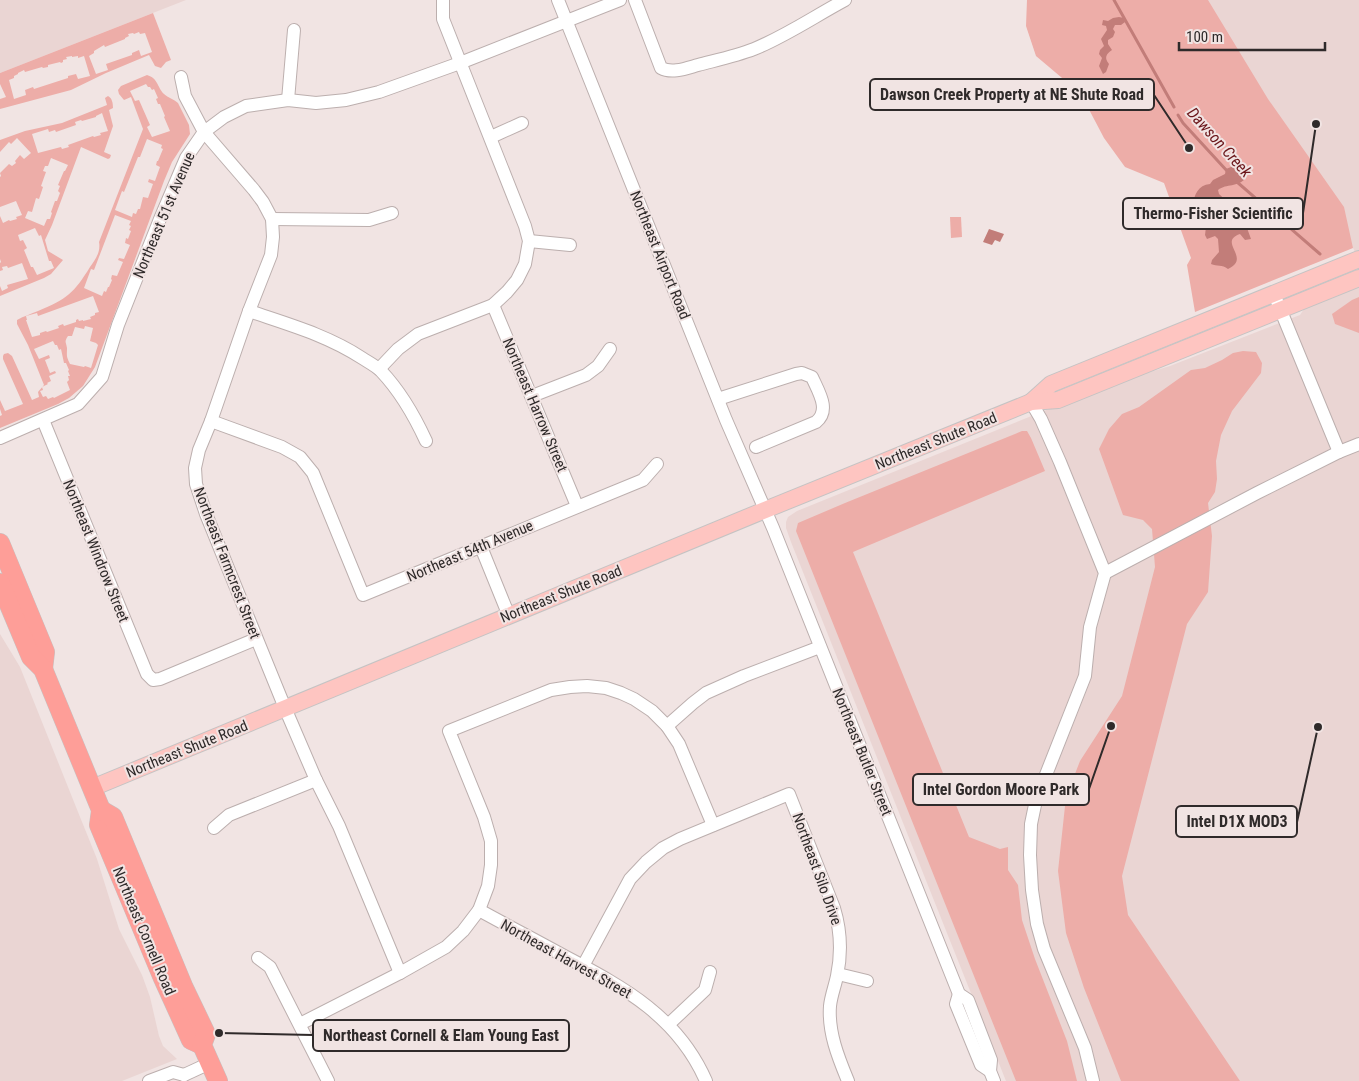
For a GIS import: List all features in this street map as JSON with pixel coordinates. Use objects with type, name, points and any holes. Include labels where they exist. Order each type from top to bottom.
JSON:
[{"type":"highway","name":"Northeast Cornell Road","points":[[0,544],[45,652],[44,669],[101,810],[113,817],[180,978],[206,1034],[202,1045],[218,1081]]},
{"type":"highway","name":"Northeast Cornell Road","points":[[0,583],[30,657],[44,669]]},
{"type":"main road","name":"Northeast Shute Road","points":[[1031,402],[1051,384],[1359,259]]},
{"type":"main road","name":"Northeast Shute Road","points":[[92,788],[1031,402],[1058,400],[1359,278]]},
{"type":"street","points":[[379,370],[398,349],[418,334],[493,305],[517,280],[525,264],[529,241],[491,138],[443,19],[443,0]]},
{"type":"street","name":"Northeast Airport Road","points":[[558,0],[718,400],[765,510]]},
{"type":"street","name":"Northeast 51st Avenue","points":[[0,438],[78,404],[102,377],[118,325],[186,158],[204,132],[224,117],[246,106],[288,100],[316,102],[354,98],[389,89],[620,0]]},
{"type":"street","points":[[634,0],[661,68],[666,71],[753,50],[845,0]]},
{"type":"street","points":[[288,100],[294,30]]},
{"type":"street","name":"Northeast Farmcrest Street","points":[[180,77],[185,96],[204,132],[263,202],[272,219],[273,237],[271,255],[199,450],[195,468],[196,484],[256,639],[316,780],[339,826],[400,973]]},
{"type":"street","points":[[491,138],[522,123]]},
{"type":"street","points":[[272,219],[369,220],[392,213]]},
{"type":"street","points":[[529,241],[570,245]]},
{"type":"street","points":[[1274,294],[1339,452]]},
{"type":"street","name":"Northeast Harrow Street","points":[[493,305],[577,506]]},
{"type":"street","points":[[249,311],[327,338],[358,355],[379,370],[404,399],[426,441]]},
{"type":"street","points":[[532,396],[586,375],[598,366],[610,349]]},
{"type":"street","points":[[718,400],[796,374],[802,373],[812,377],[822,400],[823,412],[821,418],[816,422],[756,447]]},
{"type":"street","points":[[1031,402],[1042,419],[1105,573],[1090,627],[1085,676],[1036,800],[1030,855],[1032,890],[1037,924],[1044,949],[1085,1048],[1093,1081]]},
{"type":"street","name":"Northeast Windrow Street","points":[[43,420],[147,674],[153,680],[160,679],[256,639]]},
{"type":"street","name":"Northeast 54th Avenue","points":[[210,421],[282,447],[300,457],[313,473],[364,595],[643,480],[657,464]]},
{"type":"street","points":[[1105,573],[1339,452],[1359,444]]},
{"type":"street","name":"Northeast Butler Street","points":[[765,510],[959,994],[956,1004],[980,1065],[992,1076]]},
{"type":"street","points":[[481,547],[509,616]]},
{"type":"street","points":[[667,726],[693,702],[706,694],[744,676],[820,647]]},
{"type":"street","points":[[300,1024],[400,973],[446,947],[463,931],[479,910],[488,886],[491,866],[491,841],[484,817],[450,732],[551,690],[588,686],[606,688],[634,699],[652,711],[667,726],[680,744],[712,826],[663,848],[630,879],[583,966]]},
{"type":"street","points":[[214,828],[229,815],[316,780]]},
{"type":"street","name":"Northeast Silo Drive","points":[[712,826],[789,794],[831,899],[839,924],[841,938],[840,954],[838,974],[830,1006],[830,1027],[837,1053],[848,1081]]},
{"type":"street","name":"Northeast Harvest Street","points":[[479,910],[619,985],[649,1007],[669,1024],[691,1052],[706,1081]]},
{"type":"street","points":[[258,958],[270,968],[328,1081]]},
{"type":"street","points":[[669,1024],[705,990],[710,972]]},
{"type":"street","points":[[838,974],[867,982]]},
{"type":"street","points":[[149,1081],[173,1072],[183,1078],[210,1063]]},
{"type":"shaded area","points":[[0,0],[186,0],[0,73]]},
{"type":"shaded area","points":[[1027,0],[1208,0],[1268,99],[1344,207],[1353,248],[1195,312],[1187,265],[1191,258],[1164,183],[1125,167],[1104,138],[1084,100],[1068,83],[1036,56],[1026,26]]},
{"type":"shaded area","points":[[1193,0],[1359,0],[1359,250],[1355,252]]},
{"type":"shaded area","points":[[153,13],[171,60],[166,62],[161,68],[155,66],[149,55],[71,90],[0,109],[0,99],[6,97],[0,84],[0,73]],"holes":[[[139,32],[140,34],[145,33],[152,52],[141,56],[139,50],[132,53],[132,55],[106,64],[108,70],[96,74],[89,56],[94,51],[104,45],[105,47],[125,39],[129,36],[128,34]],[[78,56],[78,58],[84,56],[90,76],[78,79],[76,74],[68,76],[68,78],[25,90],[26,95],[14,99],[9,80],[18,73],[24,70],[25,72],[61,63],[67,59],[66,57]]]},
{"type":"shaded area","points":[[1119,17],[1124,18],[1125,22],[1121,25],[1115,25],[1113,37],[1108,40],[1112,50],[1106,56],[1109,64],[1106,72],[1103,74],[1099,66],[1102,58],[1099,54],[1104,46],[1101,39],[1107,30],[1106,26],[1102,25],[1103,20],[1108,21]]},
{"type":"shaded area","points":[[147,75],[151,76],[164,94],[178,103],[189,125],[190,134],[172,162],[95,367],[83,386],[69,398],[58,404],[0,428],[0,416],[2,415],[0,400],[5,411],[23,404],[3,359],[4,354],[8,353],[12,356],[32,400],[39,397],[38,392],[42,387],[44,385],[28,345],[17,324],[17,320],[63,299],[74,289],[94,262],[99,249],[99,242],[143,129],[131,97],[124,100],[118,90],[121,86]],"holes":[[[146,84],[152,90],[154,89],[158,98],[156,99],[158,104],[160,104],[170,131],[152,137],[147,127],[150,125],[139,100],[135,101],[130,91]],[[147,139],[162,145],[161,148],[163,149],[156,165],[160,167],[155,181],[149,179],[148,182],[153,184],[148,198],[143,197],[140,209],[138,209],[136,214],[133,213],[132,217],[115,210],[138,157],[140,157]],[[115,215],[131,221],[129,225],[131,226],[129,230],[131,231],[125,243],[130,245],[124,259],[119,258],[118,260],[123,262],[117,276],[112,275],[109,287],[102,296],[84,288],[91,269],[94,270]],[[93,296],[99,312],[90,317],[91,319],[83,321],[78,319],[76,322],[64,326],[63,324],[58,326],[59,328],[32,337],[26,316],[37,313],[38,316]],[[85,326],[93,328],[90,341],[98,345],[91,368],[70,364],[67,356],[66,341],[68,336],[72,336],[75,327],[84,329]],[[53,341],[59,350],[61,349],[64,363],[66,363],[69,370],[70,376],[68,376],[69,380],[67,382],[70,390],[48,399],[46,396],[43,397],[40,391],[43,390],[42,387],[51,381],[49,376],[56,373],[55,371],[50,373],[45,360],[50,358],[49,355],[39,359],[34,349]]]},
{"type":"shaded area","points":[[109,97],[113,106],[109,110],[113,126],[104,152],[111,155],[110,158],[108,159],[81,147],[45,240],[48,251],[63,260],[51,274],[44,278],[0,296],[0,286],[2,291],[8,288],[7,285],[28,279],[22,263],[8,268],[7,266],[2,267],[3,270],[0,271],[0,216],[3,223],[17,219],[16,217],[22,215],[16,201],[0,207],[0,173],[9,164],[12,166],[16,163],[15,161],[20,155],[24,159],[31,153],[17,138],[11,144],[9,142],[0,152],[0,140],[25,131],[62,123],[107,105],[105,98]],"holes":[[[102,113],[108,131],[68,145],[69,147],[62,149],[61,147],[38,153],[32,134],[48,129],[49,132],[55,130],[56,132],[76,125],[75,122],[96,117]],[[51,158],[68,165],[58,185],[60,186],[58,191],[60,193],[57,201],[55,201],[50,219],[47,219],[44,226],[25,218],[28,211],[32,212],[36,198],[39,199],[46,172],[43,171],[45,166],[48,166]],[[35,228],[39,236],[41,235],[49,261],[51,261],[54,268],[37,275],[33,267],[31,267],[24,250],[27,248],[23,240],[20,241],[18,235]]]},
{"type":"shaded area","points":[[1238,161],[1241,172],[1245,174],[1246,178],[1239,183],[1218,190],[1219,194],[1234,208],[1239,219],[1247,228],[1251,239],[1245,240],[1240,234],[1234,237],[1232,246],[1237,260],[1228,269],[1211,264],[1219,252],[1218,239],[1215,236],[1207,239],[1205,235],[1206,227],[1193,205],[1194,198],[1202,186],[1210,184],[1213,180],[1225,174],[1226,169],[1236,165]]},
{"type":"shaded area","points":[[950,217],[961,217],[962,237],[951,238]]},
{"type":"shaded area","points":[[989,229],[1004,234],[1000,242],[995,240],[992,245],[983,242]]},
{"type":"shaded area","points":[[1359,284],[1359,1081],[1006,1081],[791,542],[786,528],[788,517],[797,511],[1113,383],[1170,366],[1300,315],[1304,309]]},
{"type":"shaded area","points":[[1359,297],[1359,333],[1335,324],[1332,314]]},
{"type":"shaded area","points":[[1243,351],[1256,352],[1262,363],[1261,373],[1232,411],[1221,435],[1216,461],[1217,479],[1215,492],[1208,503],[1212,536],[1208,592],[1187,624],[1122,876],[1128,915],[1240,1081],[1121,1081],[1084,988],[1066,933],[1058,871],[1066,797],[1080,761],[1122,696],[1155,567],[1152,529],[1143,520],[1123,515],[1099,449],[1109,429],[1122,414],[1139,407],[1191,370],[1205,368],[1233,353]]},
{"type":"shaded area","points":[[1022,431],[1027,431],[1045,471],[853,552],[969,837],[1000,849],[1008,847],[1008,870],[1018,885],[1022,920],[1067,1041],[1077,1081],[1016,1081],[796,531],[798,523]]},
{"type":"shaded area","points":[[0,634],[20,667],[97,859],[119,929],[142,975],[150,997],[163,1046],[177,1059],[122,1081],[0,1081]]},
{"type":"waterway","name":"Dawson Creek","points":[[1114,0],[1174,107]]},
{"type":"waterway","name":"Dawson Creek","points":[[1178,115],[1183,123],[1228,172]]},
{"type":"waterway","name":"Dawson Creek","points":[[1237,182],[1320,254]]},
{"type":"place","name":"Thermo-Fisher Scientific","points":[[1316,124]]},
{"type":"place","name":"Dawson Creek Property at NE Shute Road","points":[[1189,148]]},
{"type":"place","name":"Intel Gordon Moore Park","points":[[1111,726]]},
{"type":"place","name":"Intel D1X MOD3","points":[[1318,727]]},
{"type":"place","name":"Northeast Cornell & Elam Young East","points":[[219,1033]]}]
